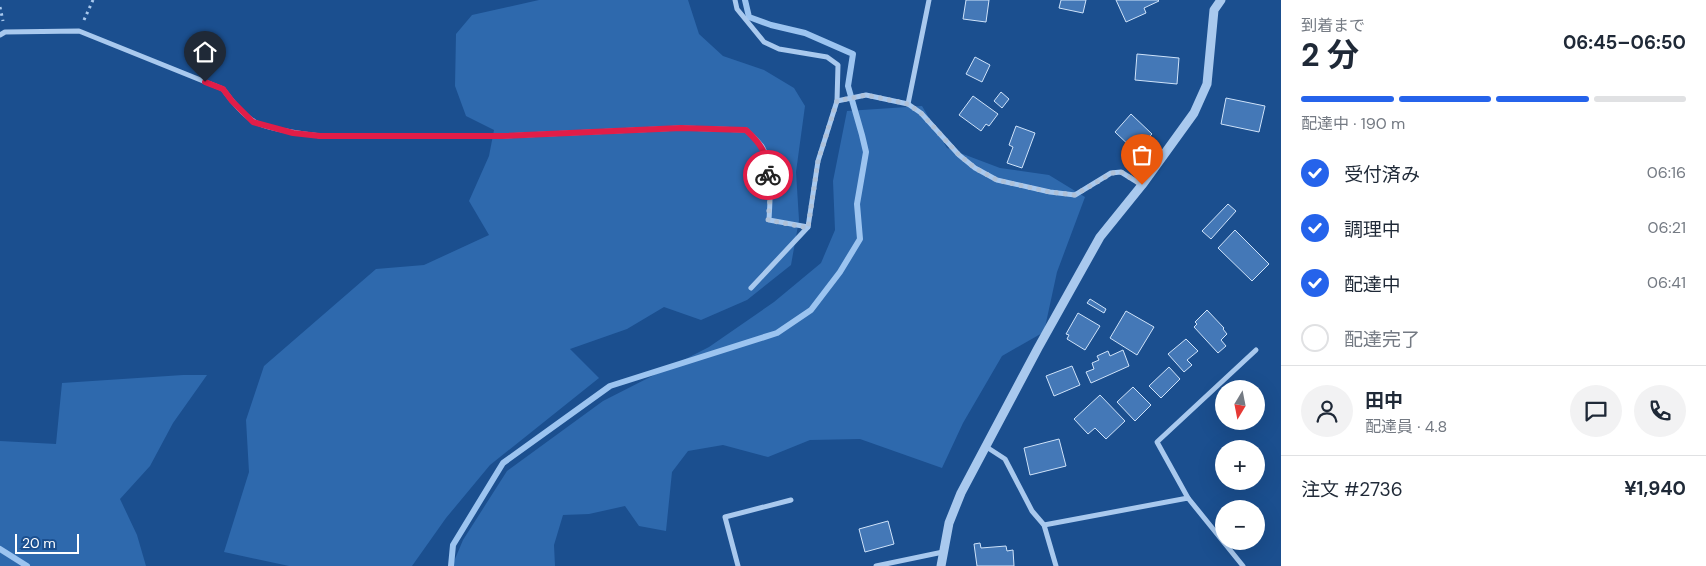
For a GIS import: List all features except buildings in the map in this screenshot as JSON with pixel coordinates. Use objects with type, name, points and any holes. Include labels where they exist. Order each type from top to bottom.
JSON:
[{"type":"street","points":[[735,0],[737,9],[764,42],[778,49],[827,57],[838,65],[837,101],[818,161],[808,228],[751,288]]},
{"type":"street","points":[[908,104],[929,0]]},
{"type":"street","points":[[941,566],[949,523],[961,493],[1100,237],[1142,185],[1194,113],[1208,84],[1214,10],[1221,0]]},
{"type":"street","points":[[0,35],[5,32],[79,31],[223,89],[253,122],[293,133],[320,136],[502,136],[681,128],[746,130],[764,149],[768,161],[770,198],[768,220],[808,228]]},
{"type":"street","points":[[837,101],[866,95],[908,104],[921,113],[959,155],[975,168],[997,180],[1050,192],[1075,195],[1112,173],[1121,172],[1142,185]]},
{"type":"street","points":[[1243,566],[1188,498],[1157,442],[1256,350]]},
{"type":"street","points":[[985,446],[1005,459],[1032,511],[1044,525],[1056,566]]},
{"type":"street","points":[[1044,525],[1188,498]]},
{"type":"street","points":[[738,566],[725,517],[791,500]]},
{"type":"street","points":[[876,566],[943,552]]},
{"type":"path","points":[[79,31],[93,0]]},
{"type":"shaded area","points":[[539,0],[688,0],[699,34],[723,56],[764,70],[794,88],[805,106],[796,172],[799,220],[791,265],[747,300],[701,320],[664,307],[627,329],[570,349],[599,378],[490,465],[446,518],[412,566],[289,566],[224,552],[249,472],[246,420],[264,366],[376,269],[424,265],[489,235],[469,201],[489,156],[494,130],[466,116],[455,86],[456,34],[472,15]]},
{"type":"shaded area","points":[[922,106],[947,148],[1000,168],[1049,175],[1085,197],[1057,272],[1044,332],[1002,356],[963,423],[942,468],[860,439],[810,440],[768,457],[723,445],[688,451],[672,472],[666,531],[639,526],[625,506],[589,514],[563,515],[554,545],[555,566],[452,566],[463,540],[507,471],[603,401],[709,347],[774,302],[821,263],[835,230],[833,181],[847,111]]},
{"type":"shaded area","points":[[207,375],[173,423],[150,466],[120,499],[137,535],[146,566],[0,566],[0,441],[56,444],[62,383]]},
{"type":"waterway","points":[[451,566],[453,545],[503,463],[610,386],[777,333],[811,310],[840,272],[860,239],[857,204],[866,152],[848,86],[853,54],[805,33],[771,25],[749,17],[745,0]]},
{"type":"waterway","points":[[0,549],[27,566]]},
{"type":"way so far","points":[[768,175],[770,198],[768,220],[808,228],[818,161],[837,101],[866,95],[908,104],[921,113],[959,155],[975,168],[997,180],[1050,192],[1075,195],[1112,173],[1121,172],[1142,185]]},
{"type":"route","points":[[205,82],[223,89],[253,122],[293,133],[320,136],[502,136],[681,128],[746,130],[764,149],[768,161],[768,175]]}]
